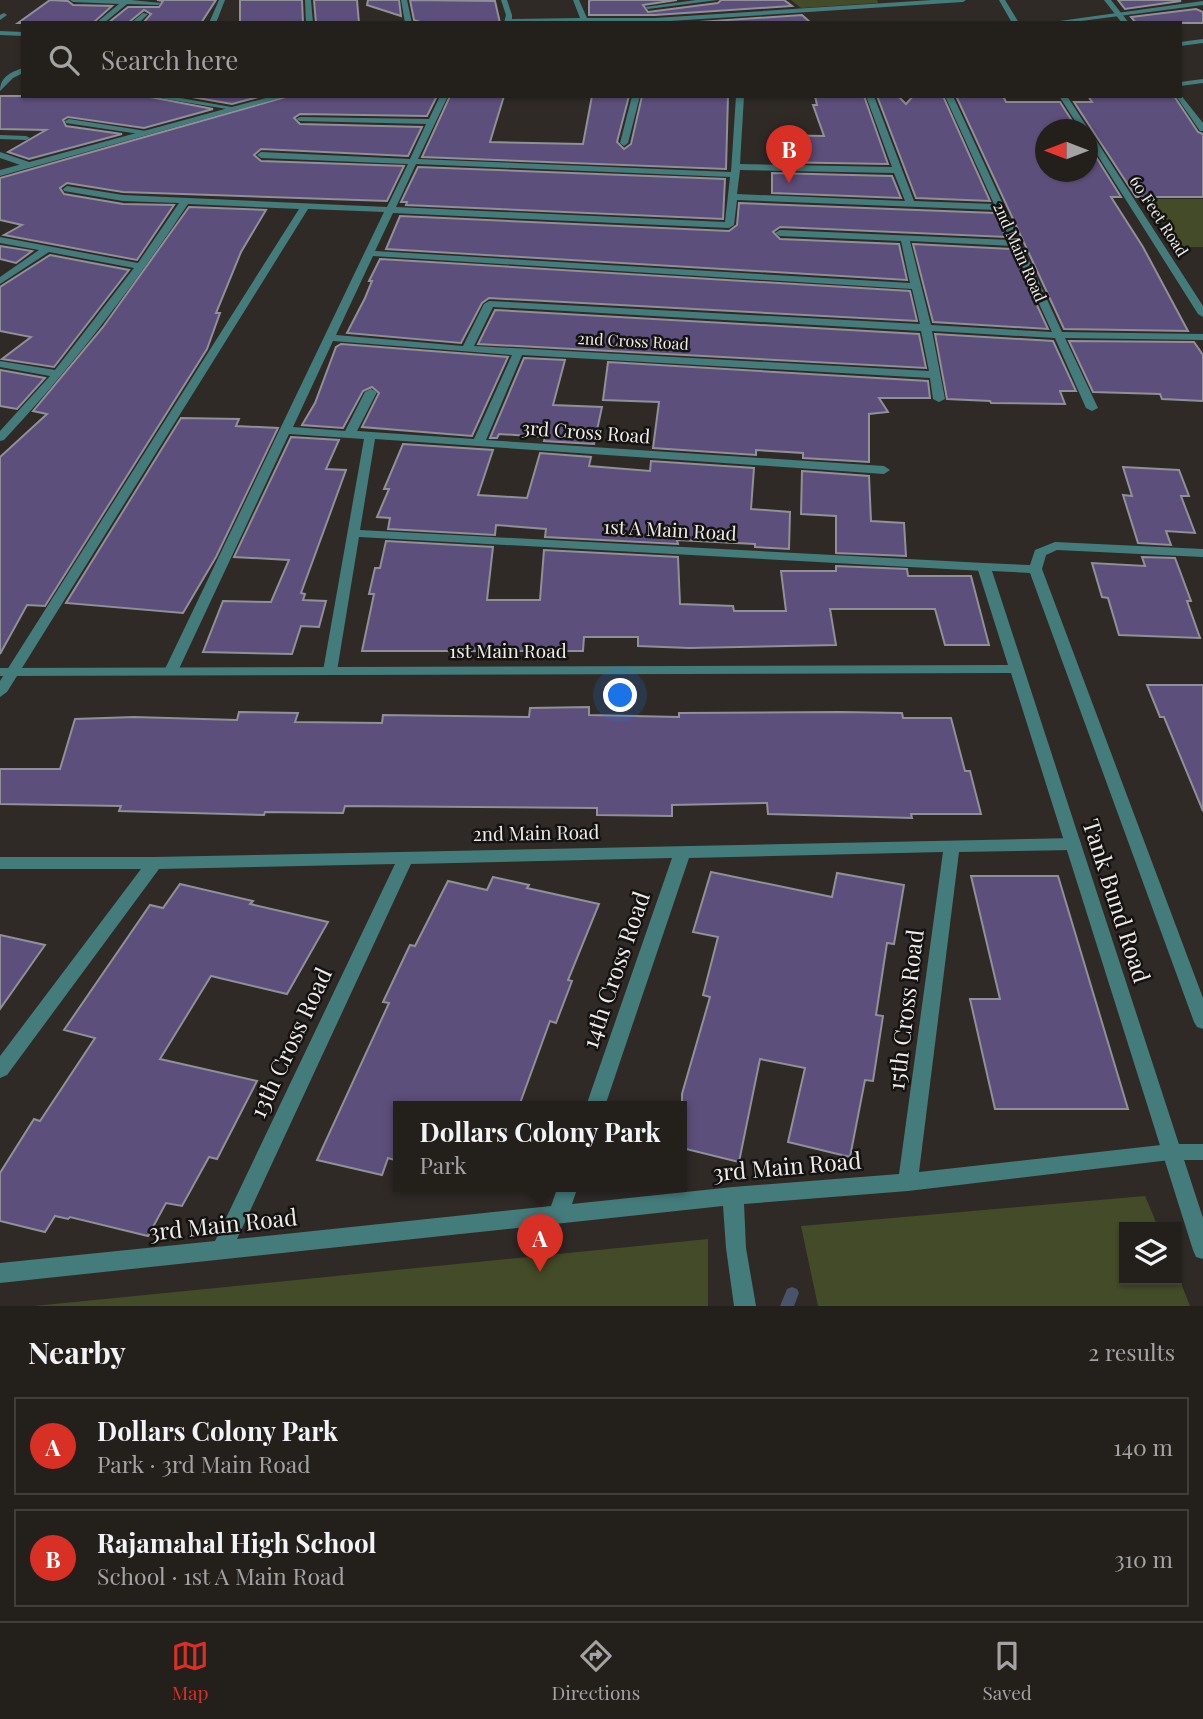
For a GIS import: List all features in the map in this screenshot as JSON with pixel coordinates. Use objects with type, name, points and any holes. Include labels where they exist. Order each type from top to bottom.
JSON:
[{"type":"street","points":[[73,0],[158,3]]},
{"type":"street","points":[[213,21],[222,0]]},
{"type":"street","points":[[308,0],[310,21]]},
{"type":"street","points":[[404,0],[409,21]]},
{"type":"street","points":[[504,0],[509,15],[507,21]]},
{"type":"street","points":[[576,0],[585,21]]},
{"type":"street","points":[[655,21],[646,4],[715,0]]},
{"type":"street","points":[[667,21],[883,2],[963,0]]},
{"type":"street","points":[[1002,0],[1015,21]]},
{"type":"street","points":[[1107,0],[1124,21]]},
{"type":"street","points":[[102,21],[127,1]]},
{"type":"street","points":[[1064,21],[1203,3]]},
{"type":"street","points":[[136,21],[145,14]]},
{"type":"street","points":[[0,33],[21,34]]},
{"type":"street","points":[[0,45],[21,34]]},
{"type":"street","points":[[1182,44],[1203,41]]},
{"type":"street","points":[[0,89],[10,76],[21,70]]},
{"type":"street","points":[[0,75],[21,78]]},
{"type":"street","points":[[1182,83],[1203,80]]},
{"type":"street","points":[[165,98],[233,108]]},
{"type":"street","points":[[0,173],[275,98]]},
{"type":"street","points":[[172,671],[442,98]]},
{"type":"street","points":[[624,143],[635,98]]},
{"type":"street","points":[[67,189],[122,198],[729,225],[736,171],[740,98]]},
{"type":"street","points":[[871,98],[910,203]]},
{"type":"street","name":"2nd Main Road","points":[[950,98],[1092,408]]},
{"type":"street","points":[[1064,98],[1078,119]]},
{"type":"street","points":[[1182,98],[1199,118],[1203,129]]},
{"type":"street","points":[[300,119],[432,122]]},
{"type":"street","points":[[69,121],[146,132]]},
{"type":"street","points":[[0,137],[26,138]]},
{"type":"street","name":"60 Feet Road","points":[[1098,151],[1203,314]]},
{"type":"street","points":[[0,155],[29,166]]},
{"type":"street","points":[[261,155],[736,171],[897,170]]},
{"type":"street","points":[[733,197],[1000,207]]},
{"type":"street","points":[[0,438],[56,374],[142,267],[185,201]]},
{"type":"street","points":[[0,692],[7,672],[304,206]]},
{"type":"street","points":[[780,233],[1017,243]]},
{"type":"street","points":[[0,240],[142,267]]},
{"type":"street","points":[[905,240],[940,399]]},
{"type":"street","points":[[0,281],[47,249]]},
{"type":"street","points":[[369,253],[915,286]]},
{"type":"street","points":[[467,349],[489,304],[1057,335],[1203,337]]},
{"type":"street","name":"2nd Cross Road","points":[[329,338],[467,349],[936,375]]},
{"type":"street","points":[[480,442],[518,352]]},
{"type":"street","points":[[0,364],[56,374]]},
{"type":"street","points":[[350,433],[371,392]]},
{"type":"street","name":"3rd Cross Road","points":[[285,430],[884,470]]},
{"type":"street","points":[[330,671],[370,435]]},
{"type":"street","name":"1st A Main Road","points":[[353,533],[1035,569]]},
{"type":"street","points":[[1035,569],[1040,553],[1055,546],[1203,553]]},
{"type":"street","name":"Tank Bund Road","points":[[984,567],[1203,1250]]},
{"type":"street","name":"Tank Bund Road","points":[[1035,569],[1203,1022]]},
{"type":"street","name":"1st Main Road","points":[[7,672],[1017,669]]},
{"type":"street","name":"2nd Main Road","points":[[0,863],[154,863],[1073,844]]},
{"type":"street","name":"15th Cross Road","points":[[908,1182],[953,845]]},
{"type":"street","name":"14th Cross Road","points":[[597,1101],[682,851]]},
{"type":"street","name":"13th Cross Road","points":[[221,1250],[406,857]]},
{"type":"street","points":[[0,1070],[154,863]]},
{"type":"street","name":"3rd Main Road","points":[[0,1273],[558,1215],[734,1204],[908,1182],[1173,1161],[1203,1152]]},
{"type":"street","points":[[558,1215],[566,1192]]},
{"type":"street","points":[[734,1204],[736,1248],[745,1306]]},
{"type":"green space","points":[[791,0],[877,0],[878,3],[801,8]]},
{"type":"green space","points":[[1148,199],[1203,199],[1203,247],[1179,247]]},
{"type":"green space","points":[[1145,1196],[1156,1222],[1119,1222],[1119,1285],[1182,1285],[1190,1306],[818,1306],[801,1226]]},
{"type":"green space","points":[[708,1239],[708,1306],[34,1306]]},
{"type":"building","points":[[50,0],[68,1],[73,5],[112,6],[95,21],[18,23]]},
{"type":"building","points":[[157,0],[216,0],[202,21],[145,21],[151,14],[144,10],[130,21],[110,21],[128,7],[159,7],[163,1]]},
{"type":"building","points":[[240,0],[302,0],[303,21],[240,21]]},
{"type":"building","points":[[314,0],[357,0],[359,21],[316,21]]},
{"type":"building","points":[[368,0],[399,0],[401,16],[367,5]]},
{"type":"building","points":[[410,0],[495,1],[500,21],[417,21],[414,20]]},
{"type":"building","points":[[591,0],[677,0],[643,5],[648,12],[718,3],[721,0],[784,0],[792,6],[655,15],[589,15]]},
{"type":"building","points":[[1118,0],[1178,0],[1181,1],[1125,9]]},
{"type":"building","points":[[1196,9],[1203,12],[1203,23],[1134,21],[1131,17]]},
{"type":"building","points":[[802,15],[809,21],[714,21]]},
{"type":"building","points":[[0,96],[155,98],[213,109],[144,128],[68,117],[63,120],[66,126],[122,134],[29,159],[8,152],[46,130],[0,129]]},
{"type":"building","points":[[198,98],[254,98],[232,104]]},
{"type":"building","points":[[282,98],[436,98],[427,116],[300,114],[294,118],[300,124],[422,127],[408,156],[261,149],[254,155],[261,161],[404,166],[387,201],[123,192],[67,183],[60,188],[64,194],[123,204],[174,205],[137,260],[4,235],[22,225],[0,220],[0,178]]},
{"type":"building","points":[[449,98],[503,98],[490,142],[583,144],[592,98],[628,98],[617,142],[624,149],[631,144],[642,98],[728,98],[726,169],[422,157]]},
{"type":"building","points":[[815,98],[865,98],[888,164],[772,162],[772,135],[824,136],[813,105],[817,105]]},
{"type":"building","points":[[878,98],[900,98],[906,104],[911,98],[944,98],[990,201],[916,198]]},
{"type":"building","points":[[957,98],[1060,102],[1071,119],[1035,119],[1035,182],[1098,182],[1098,160],[1121,197],[1111,197],[1143,247],[1188,331],[1064,329]]},
{"type":"building","points":[[1089,98],[1175,98],[1198,132],[1203,134],[1203,197],[1136,197],[1098,139],[1098,119],[1085,119],[1074,102],[1092,102]]},
{"type":"building","points":[[418,167],[725,179],[723,219],[406,205],[407,202],[401,202]]},
{"type":"building","points":[[772,173],[892,176],[901,198],[772,193]]},
{"type":"building","points":[[739,203],[995,213],[1006,237],[780,227],[773,232],[780,239],[899,244],[907,280],[386,249],[400,216],[729,231],[737,225]]},
{"type":"building","points":[[189,207],[266,210],[241,252],[216,313],[220,313],[207,349],[45,606],[27,605],[0,654],[0,457],[47,414],[33,411],[103,327]]},
{"type":"building","points":[[913,244],[1011,249],[1048,329],[933,322]]},
{"type":"building","points":[[0,246],[32,251],[16,263],[0,259]]},
{"type":"building","points":[[50,255],[129,270],[54,367],[2,359],[31,337],[0,331],[0,287]]},
{"type":"building","points":[[380,259],[910,291],[917,321],[489,298],[482,303],[461,343],[347,333],[365,298],[372,281],[369,281]]},
{"type":"building","points":[[495,310],[919,334],[926,368],[478,344]]},
{"type":"building","points":[[935,334],[1053,341],[1076,391],[1060,391],[1065,404],[991,403],[947,399]]},
{"type":"building","points":[[1069,341],[1194,342],[1203,355],[1203,401],[1162,399],[1160,394],[1093,392]]},
{"type":"building","points":[[341,344],[508,357],[472,436],[362,427],[379,393],[372,387],[363,391],[343,428],[302,425],[315,403],[336,347]]},
{"type":"building","points":[[524,358],[565,360],[553,405],[602,407],[594,444],[544,441],[545,437],[499,434],[497,438],[490,438]]},
{"type":"building","points":[[608,362],[928,381],[930,398],[879,398],[888,412],[869,414],[869,462],[803,458],[803,453],[756,450],[756,455],[653,448],[659,402],[603,400]]},
{"type":"building","points":[[0,370],[45,378],[17,409],[0,406]]},
{"type":"building","points":[[181,418],[239,419],[236,426],[278,428],[216,557],[183,613],[66,603]]},
{"type":"building","points":[[291,437],[339,440],[326,469],[346,470],[301,593],[305,594],[303,600],[326,601],[319,627],[301,626],[292,654],[203,652],[223,601],[271,602],[289,560],[234,557]]},
{"type":"building","points":[[403,444],[493,450],[478,495],[527,498],[540,453],[591,457],[589,466],[650,471],[651,461],[754,468],[751,509],[790,512],[789,549],[755,547],[755,544],[677,540],[678,544],[545,537],[546,529],[496,525],[495,535],[388,529],[390,518],[377,517],[389,489],[384,489]]},
{"type":"building","points":[[1123,467],[1179,470],[1189,496],[1181,496],[1195,533],[1166,531],[1171,545],[1138,543],[1123,495],[1132,496]]},
{"type":"building","points":[[802,471],[869,476],[871,521],[904,523],[906,556],[836,553],[836,516],[801,514]]},
{"type":"building","points":[[386,541],[493,547],[487,600],[540,600],[544,550],[678,557],[680,604],[733,606],[734,611],[786,611],[781,571],[836,571],[836,566],[907,569],[908,576],[971,576],[989,645],[945,645],[935,609],[830,609],[836,645],[689,648],[638,646],[638,637],[584,637],[583,651],[362,651],[374,594],[369,594],[375,568],[380,568]]},
{"type":"building","points":[[1142,557],[1175,558],[1191,601],[1187,601],[1200,638],[1119,635],[1108,598],[1102,597],[1092,563],[1145,566]]},
{"type":"building","points":[[1147,685],[1203,685],[1203,811],[1164,717],[1160,717]]},
{"type":"building","points":[[589,707],[589,715],[679,717],[679,713],[841,712],[902,713],[903,718],[951,718],[965,771],[970,771],[981,814],[911,814],[912,818],[768,814],[767,803],[672,805],[672,816],[597,815],[597,808],[345,806],[343,813],[265,812],[264,815],[119,811],[121,806],[0,804],[0,769],[60,769],[75,719],[134,717],[237,720],[239,712],[298,713],[295,722],[382,723],[383,715],[529,717],[530,708]]},
{"type":"building","points":[[711,872],[832,897],[837,873],[904,885],[894,944],[887,943],[876,1015],[883,1016],[873,1081],[865,1080],[850,1157],[788,1142],[805,1068],[760,1059],[739,1162],[687,1149],[687,1101],[682,1101],[682,1094],[710,997],[703,995],[718,937],[693,932]]},
{"type":"building","points":[[971,876],[1058,876],[1128,1109],[995,1109],[970,999],[1000,999]]},
{"type":"building","points":[[493,877],[529,885],[527,888],[599,904],[568,980],[572,981],[556,1023],[550,1021],[521,1101],[393,1101],[393,1160],[388,1158],[382,1175],[317,1160],[389,1003],[383,1002],[410,945],[415,946],[448,881],[487,890]]},
{"type":"building","points":[[180,884],[328,922],[287,994],[211,976],[160,1059],[257,1081],[217,1159],[209,1157],[182,1206],[166,1203],[148,1236],[70,1217],[68,1219],[55,1216],[45,1232],[0,1221],[0,1173],[34,1119],[40,1121],[95,1038],[64,1030],[150,905],[163,908]]},
{"type":"building","points":[[0,935],[45,945],[0,1009]]},
{"type":"waterway","points":[[787,1306],[792,1293]]},
{"type":"place","name":"Rajamahal High School","points":[[789,183]]},
{"type":"place","name":"Dollars Colony Park","points":[[540,1272]]}]
